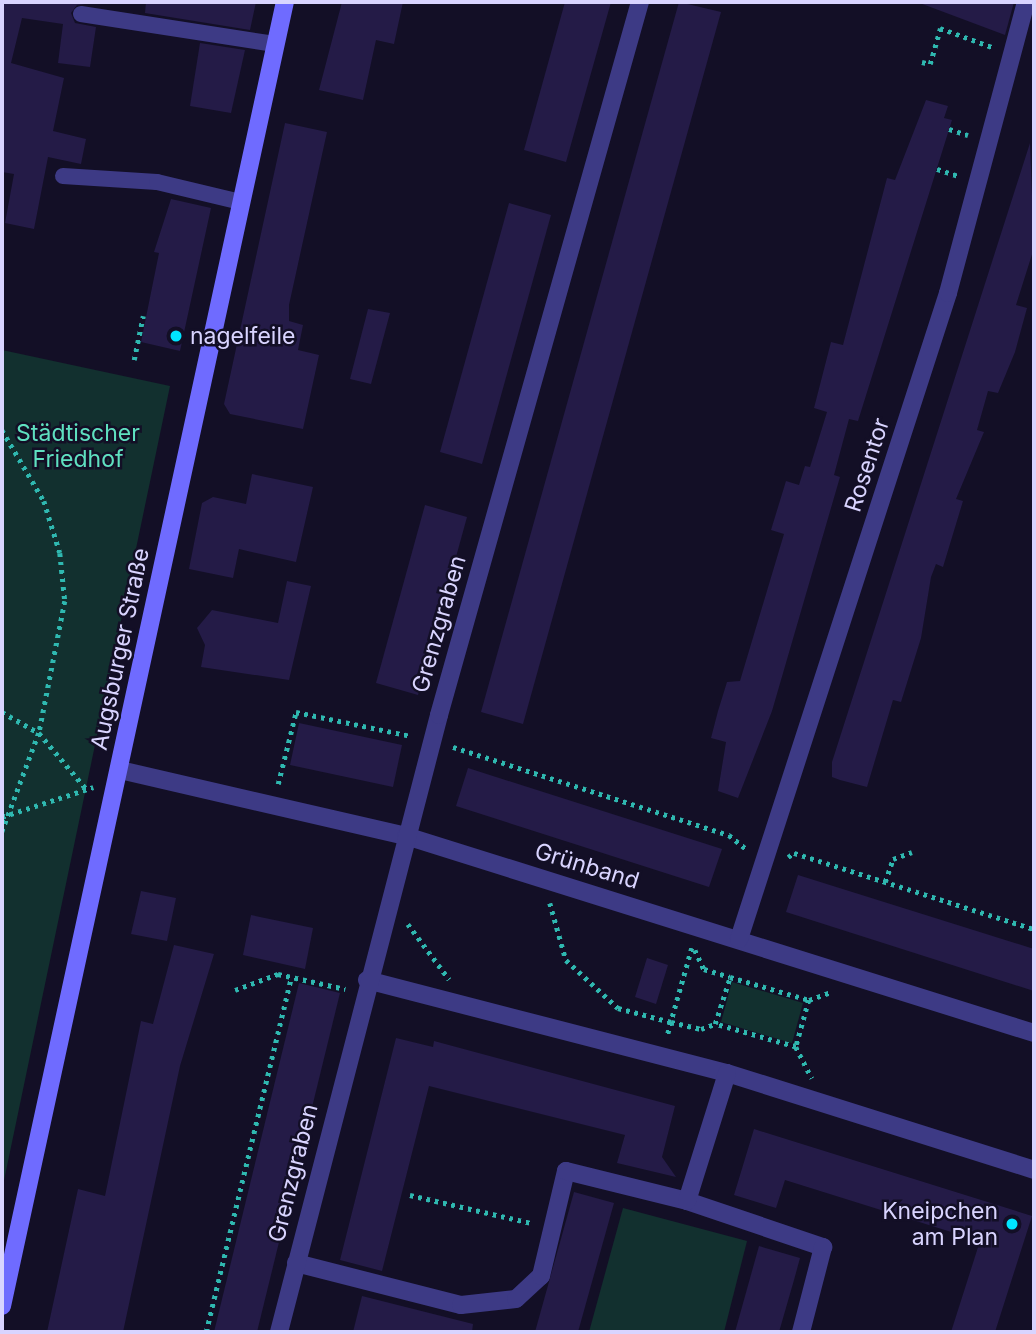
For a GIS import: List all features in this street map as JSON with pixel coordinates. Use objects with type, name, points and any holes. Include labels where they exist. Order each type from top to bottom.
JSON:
[{"type":"street","name":"Augsburger Straße","points":[[2,1306],[285,2]]},
{"type":"street","name":"Grenzgraben","points":[[279,1332],[365,986],[640,2]]},
{"type":"street","name":"Rosentor","points":[[739,939],[948,293],[1026,2]]},
{"type":"street","name":"Grünband","points":[[120,770],[274,802],[406,836],[1034,1032]]},
{"type":"street","points":[[365,986],[469,1006],[727,1073],[1034,1170]]},
{"type":"street","points":[[727,1073],[687,1201],[823,1247],[801,1332]]},
{"type":"street","name":"Grenzgraben","points":[[296,1263],[461,1305],[516,1299],[541,1276],[566,1171],[687,1201]]},
{"type":"lane","points":[[81,14],[275,44]]},
{"type":"lane","points":[[63,176],[157,182],[241,202]]},
{"type":"path","points":[[922,62],[930,64],[940,28],[1011,54]]},
{"type":"path","points":[[134,360],[142,316]]},
{"type":"path","points":[[2,430],[33,478],[61,553],[62,641],[39,733],[4,817],[2,832]]},
{"type":"path","points":[[2,712],[39,733],[88,791],[4,817]]},
{"type":"path","points":[[274,802],[296,712],[413,736]]},
{"type":"path","points":[[461,750],[729,835],[737,846],[785,859],[794,853],[1034,929]]},
{"type":"path","points":[[885,882],[893,859],[912,852]]},
{"type":"path","points":[[544,878],[566,960],[618,1008],[671,1022],[715,1024],[796,1047]]},
{"type":"path","points":[[389,898],[469,1006]]},
{"type":"path","points":[[671,1022],[698,926]]},
{"type":"path","points":[[693,945],[704,969],[809,1000],[796,1047],[825,1104]]},
{"type":"path","points":[[235,990],[278,974],[365,986]]},
{"type":"path","points":[[206,1332],[291,977]]},
{"type":"path","points":[[715,1024],[730,977]]},
{"type":"path","points":[[410,1195],[553,1228]]},
{"type":"green space","name":"Städtischer Friedhof","points":[[2,350],[170,386],[2,1190]]},
{"type":"green space","points":[[732,982],[803,1003],[792,1043],[721,1022]]},
{"type":"green space","points":[[623,1208],[747,1241],[724,1332],[589,1332]]},
{"type":"building","points":[[2,2],[100,2],[77,5],[71,13],[75,23],[96,27],[90,67],[58,63],[63,24],[22,18],[11,63],[64,78],[53,131],[86,139],[81,164],[48,157],[34,229],[5,223],[14,174],[2,172]]},
{"type":"building","points":[[146,2],[256,2],[250,30],[145,13]]},
{"type":"building","points":[[342,2],[403,2],[394,44],[376,40],[363,100],[319,90]]},
{"type":"building","points":[[565,2],[611,2],[566,162],[524,150]]},
{"type":"building","points":[[679,2],[721,12],[523,724],[481,712]]},
{"type":"building","points":[[917,2],[1014,2],[1005,35]]},
{"type":"building","points":[[200,43],[245,50],[231,113],[190,106]]},
{"type":"building","points":[[926,100],[948,106],[944,118],[952,120],[858,421],[849,419],[834,475],[840,477],[772,711],[738,798],[718,791],[726,742],[711,738],[718,711],[727,682],[740,681],[784,534],[771,530],[786,481],[799,485],[805,466],[810,467],[827,412],[814,408],[831,342],[843,345],[887,178],[895,180]]},
{"type":"building","points":[[285,123],[327,132],[289,305],[289,321],[303,325],[298,350],[319,355],[303,429],[230,414],[224,404]]},
{"type":"building","points":[[1030,143],[1034,248],[1016,305],[1027,308],[1015,352],[998,393],[988,391],[977,430],[984,432],[956,499],[963,501],[943,567],[936,564],[931,577],[921,638],[901,702],[893,700],[867,787],[840,780],[832,777],[832,762]]},
{"type":"building","points":[[171,199],[211,208],[180,351],[141,342],[159,253],[154,252]]},
{"type":"building","points":[[509,203],[551,215],[482,464],[440,452]]},
{"type":"building","points":[[368,309],[390,313],[371,384],[350,379]]},
{"type":"building","points":[[252,474],[313,487],[296,562],[239,549],[233,578],[189,569],[202,503],[213,497],[246,504]]},
{"type":"building","points":[[425,505],[467,517],[418,695],[376,683]]},
{"type":"building","points":[[287,581],[311,586],[289,680],[201,667],[205,645],[197,628],[212,610],[278,623]]},
{"type":"building","points":[[299,723],[402,745],[393,787],[290,765]]},
{"type":"building","points":[[468,768],[722,849],[709,887],[456,806]]},
{"type":"building","points":[[798,875],[1034,949],[1034,991],[786,912]]},
{"type":"building","points":[[141,891],[176,898],[167,941],[131,934]]},
{"type":"building","points":[[251,915],[313,928],[305,969],[243,955]]},
{"type":"building","points":[[174,945],[214,954],[180,1066],[123,1332],[47,1332],[78,1189],[105,1196],[141,1021],[153,1024]]},
{"type":"building","points":[[647,958],[668,965],[656,1004],[635,997]]},
{"type":"building","points":[[299,983],[340,993],[257,1332],[214,1332]]},
{"type":"building","points":[[396,1038],[433,1047],[434,1041],[675,1106],[662,1157],[676,1177],[617,1163],[625,1135],[429,1086],[382,1271],[340,1260]]},
{"type":"building","points":[[754,1129],[1032,1216],[995,1332],[951,1332],[980,1241],[785,1180],[776,1208],[734,1195]]},
{"type":"building","points":[[574,1192],[614,1203],[578,1332],[535,1332]]},
{"type":"building","points":[[759,1246],[800,1258],[794,1280],[779,1332],[735,1332]]},
{"type":"building","points":[[362,1296],[473,1324],[472,1332],[353,1332]]},
{"type":"place","name":"nagelfeile","points":[[176,336]]},
{"type":"place","name":"Kneipchen am Plan","points":[[1012,1224]]}]
